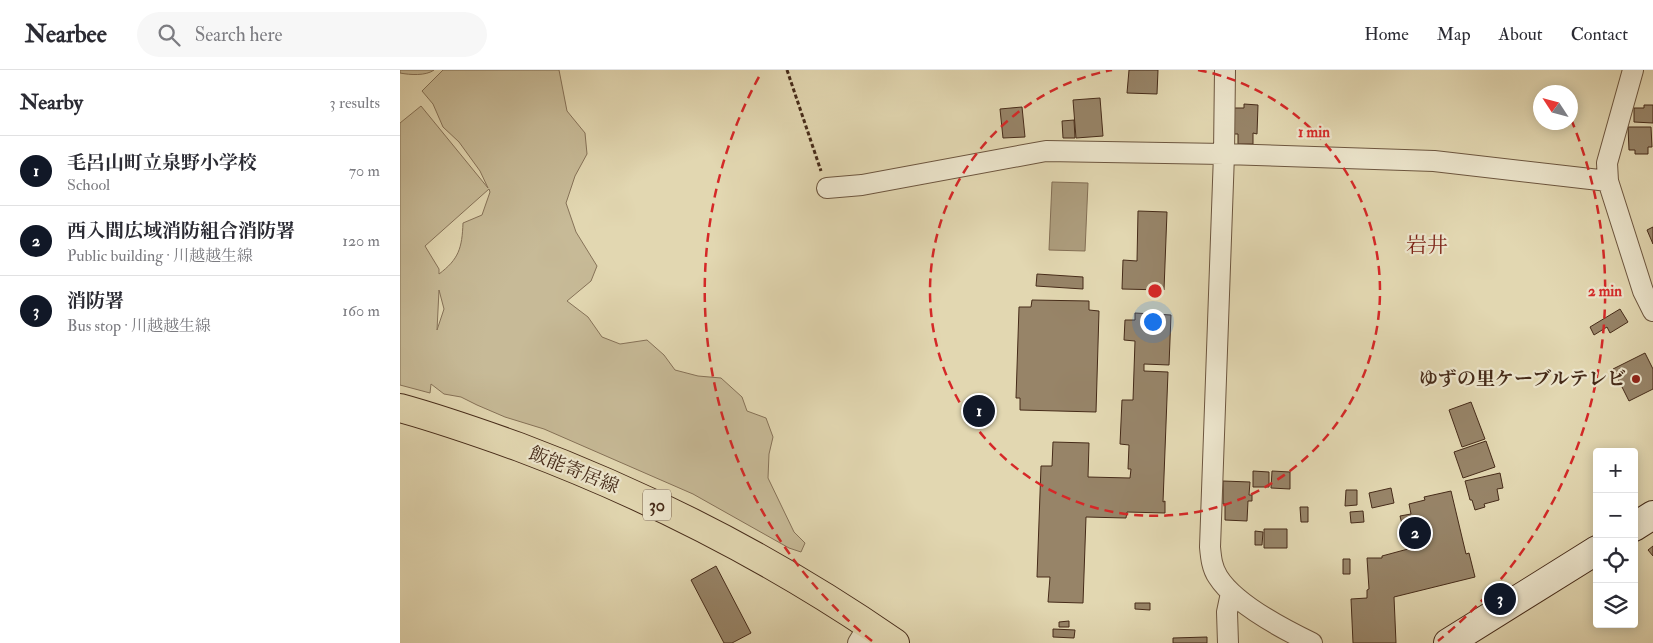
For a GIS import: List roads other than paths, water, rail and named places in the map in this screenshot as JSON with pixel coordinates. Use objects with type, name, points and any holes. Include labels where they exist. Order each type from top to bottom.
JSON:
[{"type":"main road","name":"飯能寄居線","points":[[400,408],[492,437],[545,457],[672,512],[750,552],[863,634],[895,643]]},
{"type":"main road","points":[[1638,524],[1653,515]]},
{"type":"main road","points":[[1448,643],[1593,552]]},
{"type":"street","points":[[1225,70],[1224,154],[1210,547],[1212,565],[1218,577],[1231,593],[1260,614],[1312,643]]},
{"type":"street","points":[[1633,70],[1607,162],[1608,182],[1643,291],[1653,311]]},
{"type":"street","points":[[827,188],[862,185],[1046,151],[1224,154],[1434,161],[1608,182]]},
{"type":"street","points":[[1228,643],[1227,612],[1231,593]]},
{"type":"place","name":"ゆずの里ケーブルテレビ","points":[[1636,379]]},
{"type":"place","name":"毛呂山町立泉野小学校","points":[[979,411]]},
{"type":"place","name":"西入間広域消防組合消防署","points":[[1415,533]]},
{"type":"place","name":"消防署","points":[[1500,599]]},
{"type":"district","name":"岩井","points":[[1427,245]]}]
